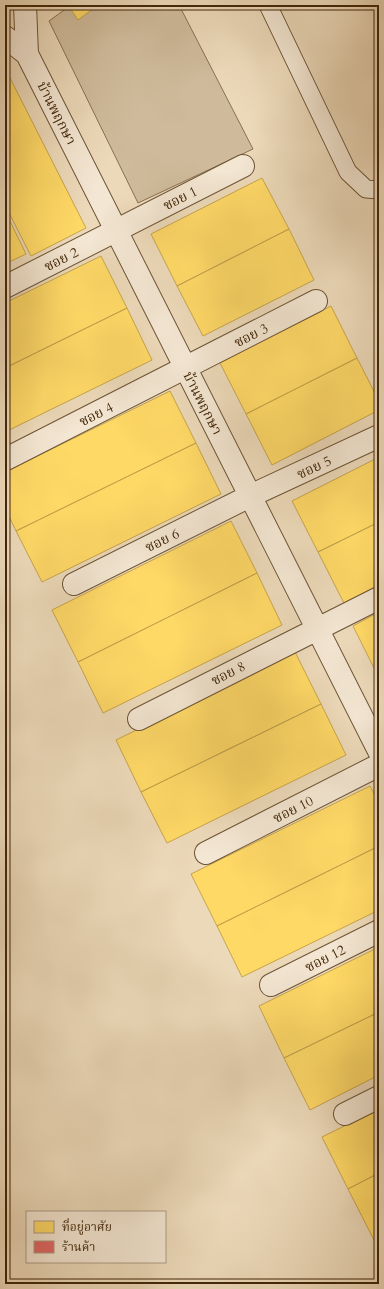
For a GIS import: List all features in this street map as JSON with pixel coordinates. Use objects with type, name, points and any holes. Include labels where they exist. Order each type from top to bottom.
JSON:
[{"type":"street","name":"บ้านพฤกษา","points":[[25,5],[27,54],[379,751]]},
{"type":"street","name":"บ้านพฤกษา","points":[[5,37],[27,54]]},
{"type":"street","name":"ซอย 1","points":[[116,231],[243,166]]},
{"type":"street","name":"ซอย 2","points":[[5,287],[116,231]]},
{"type":"street","name":"ซอย 3","points":[[186,368],[316,301]]},
{"type":"street","name":"ซอย 4","points":[[6,460],[186,368]]},
{"type":"street","name":"ซอย 5","points":[[250,496],[377,437]]},
{"type":"street","name":"ซอย 6","points":[[74,584],[250,496]]},
{"type":"street","name":"ซอย 8","points":[[139,719],[379,598]]},
{"type":"street","name":"ซอย 10","points":[[206,853],[379,766]]},
{"type":"street","name":"ซอย 12","points":[[271,985],[379,931]]},
{"type":"street","points":[[345,1114],[379,1097]]},
{"type":"lane","points":[[268,5],[348,172],[366,189],[379,190]]},
{"type":"shaded area","points":[[71,5],[179,5],[253,149],[138,203],[49,21]]},
{"type":"building: ที่อยู่อาศัย","points":[[68,5],[98,5],[78,20]]},
{"type":"building: ที่อยู่อาศัย","points":[[8,74],[86,228],[31,256],[5,205],[5,76]]},
{"type":"building: ที่อยู่อาศัย","points":[[262,178],[289,229],[177,286],[151,234]]},
{"type":"building: ที่อยู่อาศัย","points":[[5,211],[26,254],[5,264]]},
{"type":"building: ที่อยู่อาศัย","points":[[289,229],[314,280],[203,336],[177,286]]},
{"type":"building: ที่อยู่อาศัย","points":[[101,256],[127,308],[5,368],[5,303]]},
{"type":"building: ที่อยู่อาศัย","points":[[331,306],[357,358],[246,414],[220,363]]},
{"type":"building: ที่อยู่อาศัย","points":[[127,308],[152,360],[5,432],[5,368]]},
{"type":"building: ที่อยู่อาศัย","points":[[357,358],[379,401],[379,410],[272,465],[246,414]]},
{"type":"building: ที่อยู่อาศัย","points":[[170,391],[196,443],[16,531],[5,508],[5,472]]},
{"type":"building: ที่อยู่อาศัย","points":[[196,443],[221,494],[42,582],[16,531]]},
{"type":"building: ที่อยู่อาศัย","points":[[379,457],[379,522],[318,552],[292,501]]},
{"type":"building: ที่อยู่อาศัย","points":[[231,521],[257,573],[78,662],[52,610]]},
{"type":"building: ที่อยู่อาศัย","points":[[379,522],[379,585],[344,603],[318,552]]},
{"type":"building: ที่อยู่อาศัย","points":[[257,573],[282,625],[103,713],[78,662]]},
{"type":"building: ที่อยู่อาศัย","points":[[379,612],[379,678],[353,626]]},
{"type":"building: ที่อยู่อาศัย","points":[[295,652],[321,704],[141,792],[116,740]]},
{"type":"building: ที่อยู่อาศัย","points":[[321,704],[346,755],[167,843],[141,792]]},
{"type":"building: ที่อยู่อาศัย","points":[[370,786],[379,803],[379,846],[217,926],[191,874]]},
{"type":"building: ที่อยู่อาศัย","points":[[379,846],[379,910],[242,977],[217,926]]},
{"type":"building: ที่อยู่อาศัย","points":[[379,947],[379,1012],[284,1058],[259,1006]]},
{"type":"building: ที่อยู่อาศัย","points":[[379,1012],[379,1075],[310,1110],[284,1058]]},
{"type":"building: ที่อยู่อาศัย","points":[[379,1109],[379,1173],[348,1189],[322,1137]]},
{"type":"building: ที่อยู่อาศัย","points":[[379,1173],[379,1237],[374,1240],[348,1189]]},
{"type":"building: ร้านค้า","points":[[5,5],[15,5],[15,6],[5,12]]}]
